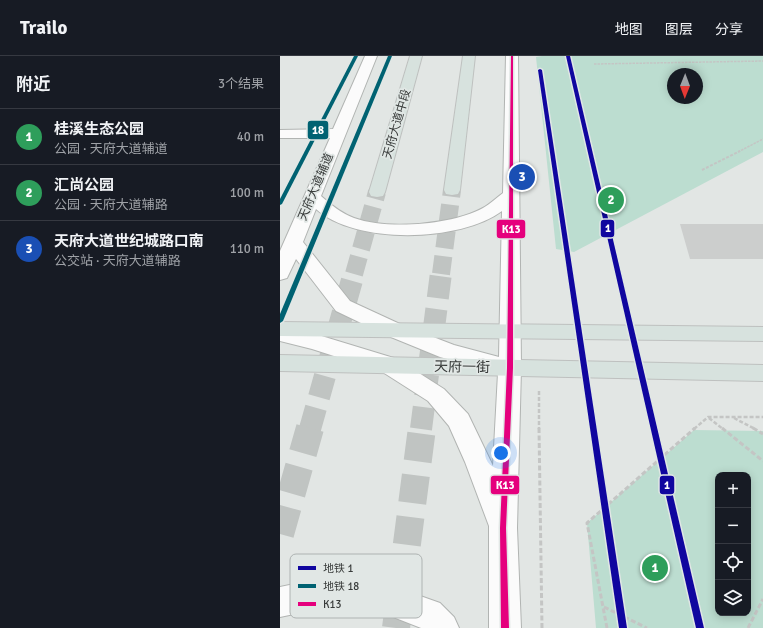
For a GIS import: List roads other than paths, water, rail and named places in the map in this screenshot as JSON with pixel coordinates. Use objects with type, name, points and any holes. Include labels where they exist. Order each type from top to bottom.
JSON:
[{"type":"main road","name":"天府大道中段","points":[[377,192],[416,56]]},
{"type":"main road","points":[[452,190],[469,56]]},
{"type":"main road","points":[[280,329],[763,334]]},
{"type":"main road","name":"天府一街","points":[[280,363],[763,373]]},
{"type":"street","name":"天府大道辅道","points":[[280,274],[371,56]]},
{"type":"street","points":[[506,628],[503,528],[511,331],[512,56]]},
{"type":"street","points":[[280,134],[339,133]]},
{"type":"street","points":[[312,197],[333,215],[351,222],[375,227],[408,230],[436,228],[466,221],[489,212],[511,195]]},
{"type":"street","points":[[293,242],[343,306],[394,330],[448,351],[510,368]]},
{"type":"street","points":[[280,334],[315,342],[389,365],[436,395],[459,421],[478,462],[503,528]]},
{"type":"street","points":[[280,602],[290,600]]},
{"type":"street","points":[[422,611],[430,614],[443,628]]},
{"type":"tunnel","points":[[441,274],[452,190]]},
{"type":"tunnel","points":[[354,274],[377,192]]},
{"type":"tunnel","points":[[310,429],[354,273]]},
{"type":"tunnel","points":[[421,429],[441,273]]},
{"type":"tunnel","points":[[280,534],[310,428]]},
{"type":"tunnel","points":[[406,554],[422,428]]},
{"type":"tunnel","points":[[396,628],[397,618]]},
{"type":"metro line","name":"18","points":[[280,204],[356,56]]},
{"type":"metro line","name":"18","points":[[280,321],[390,56]]},
{"type":"metro line","name":"1","points":[[568,56],[700,628]]},
{"type":"metro line","name":"1","points":[[540,70],[623,628]]},
{"type":"place","name":"天府大道世纪城路口南","points":[[522,177]]},
{"type":"place","name":"汇尚公园","points":[[611,200]]},
{"type":"place","name":"桂溪生态公园","points":[[655,568]]}]
